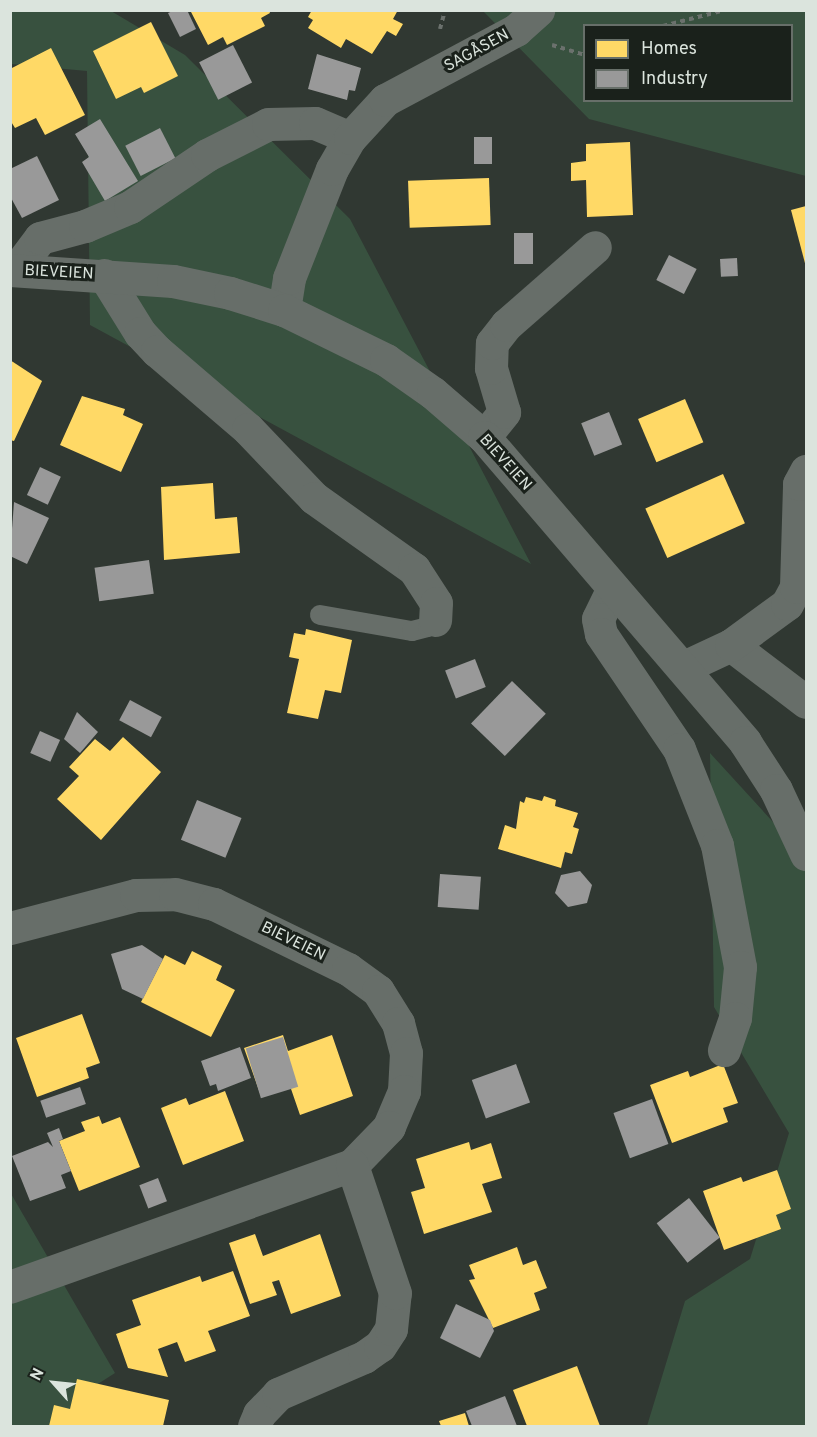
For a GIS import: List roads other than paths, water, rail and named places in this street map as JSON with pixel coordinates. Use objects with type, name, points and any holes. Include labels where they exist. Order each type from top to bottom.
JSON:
[{"type":"street","name":"SAGÅSEN","points":[[350,138],[385,100],[516,30],[538,10]]},
{"type":"street","points":[[14,270],[40,238],[85,226],[130,207],[207,155],[268,124],[315,123],[350,138],[332,169],[289,278],[284,310]]},
{"type":"street","points":[[484,437],[504,412],[491,368],[492,343],[506,325],[595,247]]},
{"type":"street","name":"BIEVEIEN","points":[[14,270],[173,281],[284,310],[386,360],[434,393],[484,437],[746,742],[776,790],[807,854]]},
{"type":"street","points":[[104,275],[140,333],[157,351],[248,429],[314,498],[414,568],[436,603],[435,620]]},
{"type":"street","points":[[684,668],[731,645],[787,604],[796,587],[799,484],[807,471]]},
{"type":"street","points":[[613,588],[598,619],[601,634],[679,749],[717,845],[740,967],[735,1018],[724,1050]]},
{"type":"street","points":[[731,645],[807,702]]},
{"type":"street","name":"BIEVEIEN","points":[[10,928],[136,895],[175,894],[214,904],[348,969],[378,991],[398,1023],[406,1053],[404,1091],[389,1128],[352,1166],[10,1287]]},
{"type":"street","points":[[254,1426],[259,1414],[278,1394],[364,1357],[380,1346],[391,1329],[395,1293],[352,1166]]},
{"type":"lane","points":[[320,615],[412,631],[428,627],[435,620]]}]
